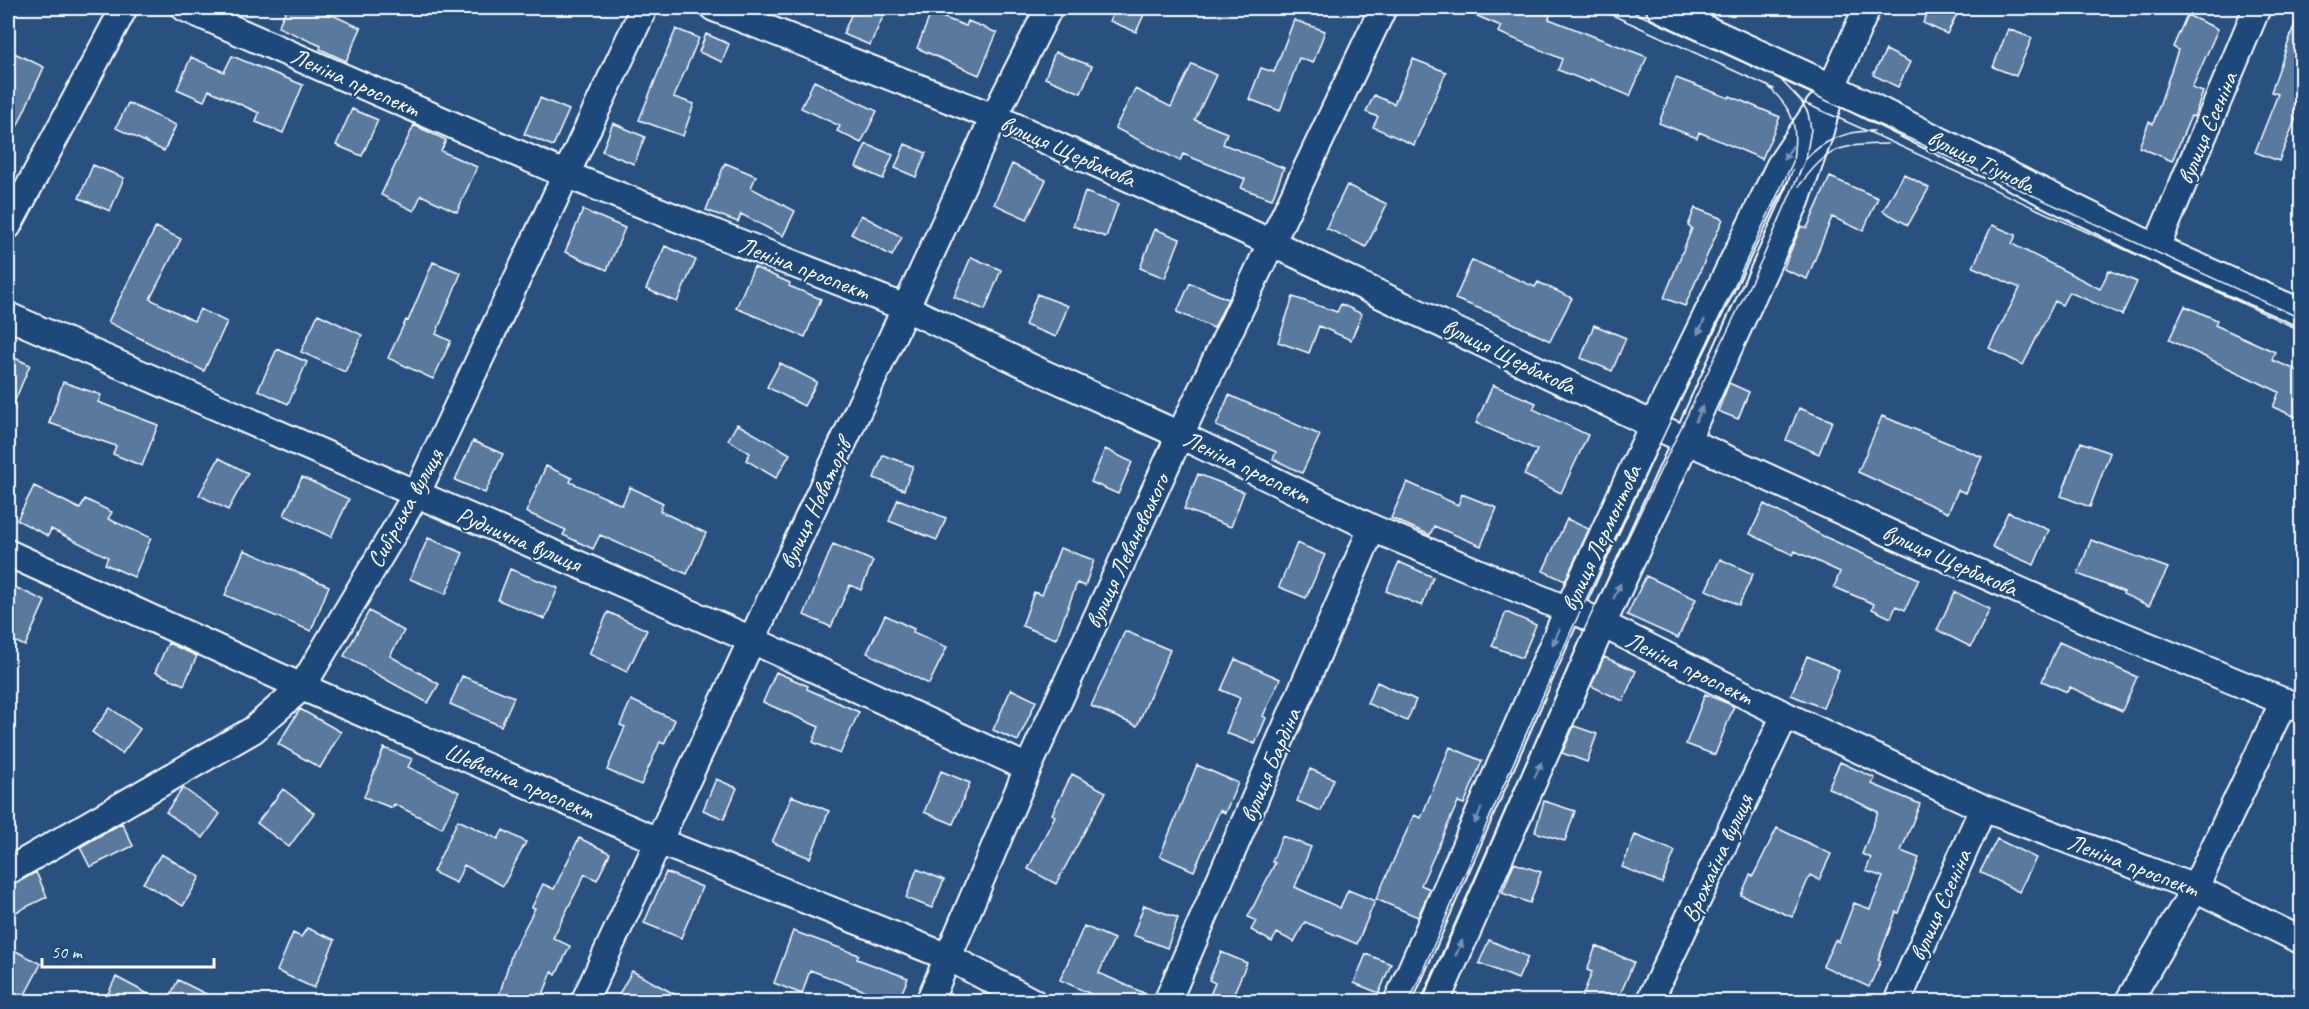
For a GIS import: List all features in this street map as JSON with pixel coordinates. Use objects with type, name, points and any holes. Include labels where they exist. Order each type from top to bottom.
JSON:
[{"type":"street","points":[[8,226],[124,8]]},
{"type":"street","name":"Леніна проспект","points":[[185,8],[567,175],[906,308],[1180,435],[1372,528],[1568,610],[1580,612],[1785,715],[1983,808],[2195,888],[2301,941]]},
{"type":"street","name":"Сибірська вулиця","points":[[8,871],[253,730],[302,687],[416,495],[644,8]]},
{"type":"street","name":"вулиця Щербакова","points":[[714,8],[994,117],[1270,242],[1653,425],[2093,623],[2293,705]]},
{"type":"street","name":"вулиця Новаторів","points":[[584,1002],[994,117],[1049,8]]},
{"type":"street","name":"вулиця Леваневського","points":[[929,1002],[1028,768],[1180,435],[1383,8]]},
{"type":"street","name":"вулиця Тіунова","points":[[1660,8],[1832,87],[2156,248],[2301,313]]},
{"type":"street","name":"вулиця Лермонтова","points":[[1436,1002],[1602,625],[1796,201],[1818,138],[1832,87],[1867,8]]},
{"type":"street","name":"вулиця Єсеніна","points":[[2156,248],[2257,8]]},
{"type":"street","name":"вулиця Лермонтова","points":[[1396,1002],[1568,610],[1653,425],[1780,165],[1832,87]]},
{"type":"street","name":"Руднична вулиця","points":[[8,316],[752,640],[1028,768]]},
{"type":"street","name":"вулиця Бардіна","points":[[1167,1002],[1372,528]]},
{"type":"street","name":"Шевченка проспект","points":[[8,553],[302,687],[658,841],[948,957],[1033,1002]]},
{"type":"street","points":[[2128,1002],[2195,888],[2293,705]]},
{"type":"street","name":"Врожайна вулиця","points":[[1649,1002],[1785,715]]},
{"type":"street","name":"вулиця Єсеніна","points":[[1897,1002],[1983,808]]},
{"type":"building","points":[[287,8],[317,8],[361,28],[346,61],[320,49],[321,46],[278,27]]},
{"type":"building","points":[[854,8],[887,8],[870,45],[843,34]]},
{"type":"building","points":[[1115,8],[1147,8],[1136,32],[1110,21]]},
{"type":"building","points":[[1458,8],[1533,8],[1550,15],[1549,19],[1647,57],[1630,96],[1590,79],[1589,82],[1558,70],[1562,59],[1498,32],[1501,26]]},
{"type":"building","points":[[1930,8],[1960,8],[1947,34],[1923,23]]},
{"type":"building","points":[[2299,12],[2301,13],[2301,105],[2279,161],[2255,152],[2278,94],[2271,92]]},
{"type":"building","points":[[931,13],[966,26],[968,21],[997,33],[979,75],[917,48]]},
{"type":"building","points":[[2187,15],[2218,29],[2192,88],[2203,92],[2194,117],[2191,116],[2172,161],[2139,147],[2149,122],[2153,124],[2178,50],[2173,47]]},
{"type":"building","points":[[1294,20],[1325,31],[1313,63],[1299,58],[1280,111],[1249,99],[1261,68],[1274,72]]},
{"type":"building","points":[[676,29],[699,38],[674,97],[694,104],[683,136],[639,120]]},
{"type":"building","points":[[2008,29],[2032,38],[2016,76],[1993,67]]},
{"type":"building","points":[[706,34],[729,44],[722,62],[699,52]]},
{"type":"building","points":[[8,50],[44,67],[8,147]]},
{"type":"building","points":[[1886,50],[1910,62],[1898,87],[1873,75]]},
{"type":"building","points":[[1055,52],[1092,66],[1081,93],[1045,78]]},
{"type":"building","points":[[232,56],[303,85],[283,133],[256,122],[259,113],[209,90],[204,101],[177,89],[191,57],[224,72]]},
{"type":"building","points":[[1413,59],[1446,72],[1414,145],[1373,127],[1378,117],[1366,112],[1374,95],[1394,104]]},
{"type":"building","points":[[1192,64],[1216,75],[1195,120],[1227,133],[1223,144],[1284,168],[1272,199],[1241,188],[1245,179],[1183,154],[1180,161],[1115,128],[1135,89],[1171,107]]},
{"type":"building","points":[[1676,78],[1729,98],[1730,96],[1780,117],[1762,159],[1699,132],[1697,138],[1659,123]]},
{"type":"building","points":[[814,81],[877,111],[861,143],[837,131],[840,126],[801,108]]},
{"type":"building","points":[[540,98],[569,110],[553,146],[524,134]]},
{"type":"building","points":[[128,103],[176,125],[164,151],[116,128]]},
{"type":"building","points":[[352,109],[378,120],[362,156],[336,145]]},
{"type":"building","points":[[613,123],[645,137],[634,164],[602,151]]},
{"type":"building","points":[[414,125],[446,140],[441,151],[477,167],[457,212],[421,195],[414,211],[381,195]]},
{"type":"building","points":[[866,144],[893,155],[883,179],[856,167]]},
{"type":"building","points":[[905,144],[926,153],[916,177],[895,168]]},
{"type":"building","points":[[725,163],[756,176],[751,188],[795,211],[783,236],[741,214],[738,222],[706,210]]},
{"type":"building","points":[[1012,164],[1046,180],[1027,219],[994,204]]},
{"type":"building","points":[[93,165],[124,178],[110,211],[79,198]]},
{"type":"building","points":[[1904,174],[1929,188],[1908,225],[1883,211]]},
{"type":"building","points":[[1830,177],[1878,198],[1863,231],[1832,217],[1807,279],[1783,269],[1801,226],[1807,228]]},
{"type":"building","points":[[1347,185],[1387,204],[1366,247],[1326,228]]},
{"type":"building","points":[[1085,192],[1118,204],[1106,237],[1073,226]]},
{"type":"building","points":[[1695,208],[1723,219],[1685,306],[1664,298],[1692,228],[1688,226]]},
{"type":"building","points":[[583,210],[625,228],[607,270],[565,252]]},
{"type":"building","points":[[861,215],[902,237],[892,256],[851,234]]},
{"type":"building","points":[[1992,225],[2016,235],[2012,244],[2100,289],[2109,270],[2137,282],[2122,315],[2069,292],[2062,305],[2055,301],[2023,365],[1989,348],[2020,288],[1973,267]]},
{"type":"building","points":[[156,227],[181,239],[150,299],[194,321],[200,309],[227,322],[204,371],[108,322]]},
{"type":"building","points":[[1155,229],[1180,239],[1165,278],[1140,268]]},
{"type":"building","points":[[665,246],[696,260],[677,302],[646,289]]},
{"type":"building","points":[[971,257],[1001,270],[985,310],[954,297]]},
{"type":"building","points":[[1472,260],[1535,287],[1538,282],[1572,298],[1550,341],[1496,315],[1455,299]]},
{"type":"building","points":[[433,262],[461,273],[436,334],[451,341],[433,379],[388,358],[406,320],[408,321]]},
{"type":"building","points":[[754,267],[790,283],[789,286],[821,299],[805,337],[736,308]]},
{"type":"building","points":[[1190,283],[1228,299],[1214,328],[1177,312]]},
{"type":"building","points":[[1037,294],[1068,306],[1056,337],[1025,325]]},
{"type":"building","points":[[1293,297],[1337,312],[1341,304],[1362,314],[1351,340],[1319,326],[1309,353],[1278,342]]},
{"type":"building","points":[[2185,306],[2217,320],[2215,325],[2275,352],[2272,360],[2301,372],[2301,419],[2273,407],[2279,392],[2169,340]]},
{"type":"building","points":[[318,314],[362,335],[345,372],[301,352]]},
{"type":"building","points":[[1594,325],[1626,338],[1612,371],[1581,358]]},
{"type":"building","points":[[277,349],[307,362],[288,404],[258,390]]},
{"type":"building","points":[[8,355],[30,365],[8,417]]},
{"type":"building","points":[[780,363],[817,382],[804,406],[767,387]]},
{"type":"building","points":[[63,382],[101,395],[98,402],[158,425],[142,466],[113,454],[116,446],[49,423]]},
{"type":"building","points":[[1729,383],[1749,392],[1738,419],[1718,411]]},
{"type":"building","points":[[1493,385],[1536,403],[1533,409],[1588,435],[1561,493],[1524,475],[1537,450],[1476,423]]},
{"type":"building","points":[[1229,395],[1320,435],[1302,473],[1273,459],[1276,452],[1216,426]]},
{"type":"building","points":[[1799,408],[1832,421],[1819,454],[1786,440]]},
{"type":"building","points":[[1882,416],[1982,457],[1966,493],[1958,490],[1948,513],[1858,472]]},
{"type":"building","points":[[737,424],[790,454],[776,478],[746,460],[750,453],[728,440]]},
{"type":"building","points":[[473,441],[503,454],[485,493],[455,480]]},
{"type":"building","points":[[2081,442],[2110,453],[2090,507],[2061,496]]},
{"type":"building","points":[[1105,449],[1132,462],[1118,494],[1091,482]]},
{"type":"building","points":[[883,455],[913,466],[904,490],[874,478]]},
{"type":"building","points":[[219,458],[248,473],[228,510],[199,495]]},
{"type":"building","points":[[546,466],[572,478],[570,482],[622,505],[630,487],[663,503],[660,511],[706,533],[687,574],[600,535],[593,549],[563,535],[566,530],[526,512]]},
{"type":"building","points":[[1198,474],[1244,492],[1231,527],[1184,509]]},
{"type":"building","points":[[302,477],[349,499],[331,537],[284,515]]},
{"type":"building","points":[[1407,482],[1458,505],[1462,494],[1497,508],[1481,546],[1434,526],[1430,535],[1391,518]]},
{"type":"building","points":[[34,486],[80,509],[85,499],[112,512],[108,519],[151,538],[134,577],[105,564],[108,557],[51,529],[48,536],[17,520]]},
{"type":"building","points":[[898,499],[946,518],[937,540],[889,521]]},
{"type":"building","points":[[1764,504],[1823,536],[1919,579],[1905,610],[1896,606],[1891,618],[1872,609],[1874,604],[1834,587],[1840,572],[1795,551],[1793,555],[1750,534]]},
{"type":"building","points":[[2008,512],[2049,530],[2034,565],[1992,547]]},
{"type":"building","points":[[1567,519],[1589,529],[1565,581],[1543,571]]},
{"type":"building","points":[[428,538],[463,553],[446,594],[410,579]]},
{"type":"building","points":[[2091,540],[2168,568],[2149,606],[2123,594],[2124,592],[2078,574]]},
{"type":"building","points":[[1297,543],[1325,555],[1306,598],[1279,587]]},
{"type":"building","points":[[833,544],[873,561],[861,590],[850,585],[831,627],[804,615]]},
{"type":"building","points":[[1060,548],[1094,560],[1085,586],[1077,583],[1056,639],[1022,626],[1034,592],[1042,595]]},
{"type":"building","points":[[244,550],[329,586],[311,631],[225,595]]},
{"type":"building","points":[[1720,559],[1753,574],[1739,605],[1706,590]]},
{"type":"building","points":[[1399,562],[1433,577],[1422,606],[1386,591]]},
{"type":"building","points":[[510,569],[558,588],[545,619],[498,600]]},
{"type":"building","points":[[1646,576],[1696,599],[1678,638],[1627,615]]},
{"type":"building","points":[[8,584],[45,601],[25,646],[8,638]]},
{"type":"building","points":[[1955,592],[1990,609],[1971,647],[1937,630]]},
{"type":"building","points":[[369,611],[404,631],[390,656],[439,684],[428,703],[344,656]]},
{"type":"building","points":[[608,612],[647,630],[627,672],[589,654]]},
{"type":"building","points":[[1506,612],[1536,625],[1522,658],[1492,646]]},
{"type":"building","points":[[885,615],[914,629],[913,632],[947,647],[929,684],[867,653]]},
{"type":"building","points":[[1125,631],[1170,650],[1137,726],[1091,706]]},
{"type":"building","points":[[2059,642],[2137,677],[2122,711],[2070,687],[2067,692],[2042,681]]},
{"type":"building","points":[[168,643],[197,656],[184,685],[155,672]]},
{"type":"building","points":[[1807,656],[1839,670],[1823,708],[1791,695]]},
{"type":"building","points":[[1604,657],[1636,671],[1623,701],[1591,686]]},
{"type":"building","points":[[1235,659],[1280,679],[1263,716],[1266,718],[1255,744],[1226,733],[1240,698],[1221,690]]},
{"type":"building","points":[[776,672],[808,686],[807,689],[859,712],[840,754],[813,742],[819,727],[763,702]]},
{"type":"building","points":[[462,676],[514,697],[501,726],[450,704]]},
{"type":"building","points":[[1377,682],[1416,700],[1407,721],[1367,703]]},
{"type":"building","points":[[1011,689],[1036,701],[1018,741],[993,730]]},
{"type":"building","points":[[1705,694],[1734,706],[1715,755],[1686,744]]},
{"type":"building","points":[[631,700],[675,720],[664,744],[660,742],[641,785],[607,770],[625,727],[620,725]]},
{"type":"building","points":[[110,708],[140,729],[122,754],[92,732]]},
{"type":"building","points":[[300,709],[341,732],[320,768],[278,744]]},
{"type":"building","points":[[1574,726],[1597,734],[1587,762],[1562,753]]},
{"type":"building","points":[[1450,747],[1482,761],[1464,804],[1458,802],[1421,885],[1430,889],[1418,917],[1376,899],[1414,815],[1421,818]]},
{"type":"building","points":[[384,748],[412,759],[408,767],[459,792],[442,828],[394,804],[392,808],[364,797]]},
{"type":"building","points":[[1840,762],[1875,778],[1872,784],[1920,804],[1901,851],[1919,858],[1899,913],[1896,912],[1878,960],[1881,961],[1869,987],[1823,966],[1835,940],[1839,942],[1854,903],[1870,909],[1883,877],[1866,871],[1871,858],[1862,854],[1878,812],[1828,788]]},
{"type":"building","points":[[1197,765],[1238,783],[1225,813],[1220,810],[1194,871],[1160,856]]},
{"type":"building","points":[[1310,769],[1334,779],[1321,811],[1297,801]]},
{"type":"building","points":[[941,771],[970,783],[953,824],[924,812]]},
{"type":"building","points":[[1072,774],[1106,792],[1056,884],[1028,869],[1055,816],[1052,814]]},
{"type":"building","points":[[716,779],[737,788],[724,819],[703,810]]},
{"type":"building","points":[[183,788],[220,814],[203,838],[166,812]]},
{"type":"building","points":[[283,789],[314,813],[289,847],[257,823]]},
{"type":"building","points":[[792,796],[829,811],[810,858],[772,842]]},
{"type":"building","points":[[1544,801],[1575,811],[1565,841],[1535,832]]},
{"type":"building","points":[[458,820],[498,839],[503,830],[526,842],[503,886],[464,865],[456,883],[433,872]]},
{"type":"building","points":[[122,823],[133,846],[90,867],[80,847]]},
{"type":"building","points":[[1777,828],[1831,854],[1819,880],[1810,875],[1792,917],[1741,895]]},
{"type":"building","points":[[1635,835],[1675,851],[1662,883],[1622,867]]},
{"type":"building","points":[[1282,836],[1311,847],[1295,887],[1340,908],[1348,890],[1375,901],[1357,944],[1305,922],[1294,942],[1277,933],[1272,942],[1251,930],[1256,921],[1248,917],[1275,863],[1272,862]]},
{"type":"building","points":[[579,838],[610,853],[597,880],[585,874],[553,938],[570,946],[556,975],[552,972],[540,1002],[497,1002],[512,953],[535,908],[532,907],[543,884],[554,889]]},
{"type":"building","points":[[1997,839],[2036,858],[2019,892],[1980,872]]},
{"type":"building","points":[[161,854],[200,877],[183,906],[143,883]]},
{"type":"building","points":[[1514,863],[1541,872],[1530,903],[1502,893]]},
{"type":"building","points":[[917,869],[944,880],[932,908],[906,898]]},
{"type":"building","points":[[36,872],[47,897],[8,916],[8,886]]},
{"type":"building","points":[[666,872],[702,887],[681,938],[644,923]]},
{"type":"building","points":[[1144,905],[1178,918],[1167,948],[1133,935]]},
{"type":"building","points":[[1084,926],[1114,939],[1099,973],[1153,997],[1152,1002],[1108,1002],[1060,980]]},
{"type":"building","points":[[307,928],[335,940],[314,988],[277,971],[293,933],[301,937]]},
{"type":"building","points":[[793,931],[859,955],[857,959],[908,978],[898,1002],[864,1002],[868,992],[810,970],[802,994],[774,983]]},
{"type":"building","points":[[1489,940],[1528,957],[1518,979],[1479,963]]},
{"type":"building","points":[[1596,946],[1634,962],[1617,1002],[1580,1002],[1592,972],[1587,970]]},
{"type":"building","points":[[8,947],[41,964],[21,1002],[8,1002]]},
{"type":"building","points":[[1221,952],[1247,963],[1230,1002],[1207,1002],[1215,983],[1209,980]]},
{"type":"building","points":[[1366,954],[1391,964],[1379,993],[1354,983]]},
{"type":"building","points":[[632,971],[689,1002],[628,1002],[618,996]]},
{"type":"building","points":[[116,977],[163,1002],[104,1002]]},
{"type":"building","points":[[178,980],[222,1002],[167,1002]]},
{"type":"tram line","points":[[1597,8],[1774,89]]},
{"type":"tram line","points":[[1625,8],[2302,319]]},
{"type":"tram line","points":[[1422,1002],[1589,619],[1763,257],[1806,158],[1811,129],[1808,113],[1801,101],[1780,79]]},
{"type":"tram line","points":[[1409,1002],[1572,629],[1793,162],[1795,137],[1792,119],[1784,103],[1767,85]]},
{"type":"tram line","points":[[1802,102],[1865,130]]},
{"type":"tram line","points":[[1865,130],[2302,331]]},
{"type":"tram line","points":[[1805,160],[1819,147],[1836,138],[1854,132],[1874,131]]},
{"type":"tram line","points":[[1799,186],[1819,163],[1837,150],[1858,145],[1888,144]]}]
